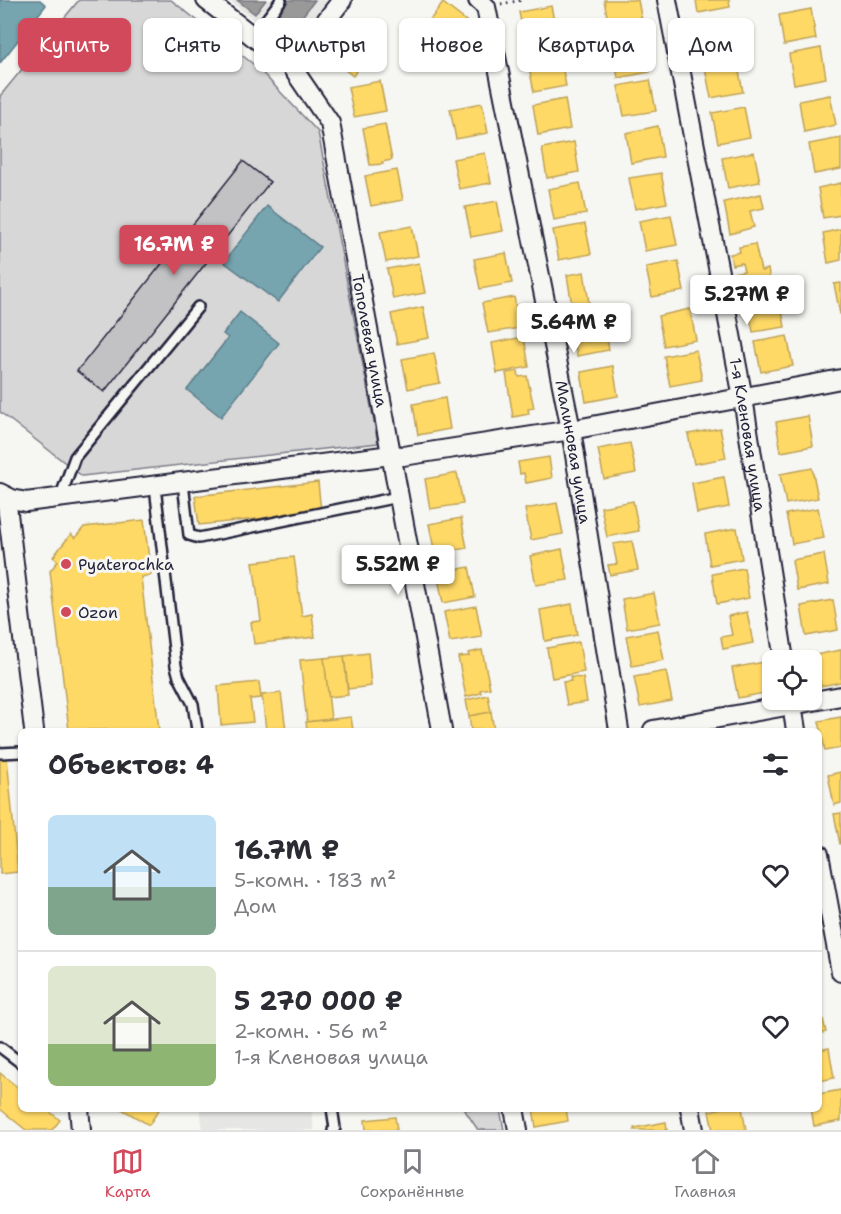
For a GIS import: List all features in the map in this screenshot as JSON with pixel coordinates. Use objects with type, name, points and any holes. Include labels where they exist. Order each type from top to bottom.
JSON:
[{"type":"street","name":"Тополевая улица","points":[[206,0],[253,37]]},
{"type":"street","points":[[328,18],[342,0]]},
{"type":"street","name":"1-я Кленовая улица","points":[[667,0],[743,398],[782,650]]},
{"type":"street","name":"Малиновая улица","points":[[482,4],[571,430],[619,728]]},
{"type":"street","name":"Тополевая улица","points":[[295,72],[330,123],[442,728]]},
{"type":"street","points":[[34,728],[3,494],[26,502],[391,455],[403,456],[571,430],[841,380]]},
{"type":"street","points":[[822,698],[841,696]]},
{"type":"street","points":[[663,728],[762,708]]},
{"type":"street","points":[[792,710],[796,728]]},
{"type":"street","points":[[822,870],[841,972]]},
{"type":"street","points":[[79,1112],[81,1130]]},
{"type":"street","points":[[515,1112],[518,1130]]},
{"type":"street","points":[[691,1112],[694,1130]]},
{"type":"lane","points":[[253,37],[281,0]]},
{"type":"lane","points":[[60,498],[75,457],[198,308]]},
{"type":"lane","points":[[183,483],[189,535],[199,538],[398,497]]},
{"type":"lane","points":[[155,487],[176,666],[193,704],[197,728]]},
{"type":"lane","points":[[0,753],[18,752]]},
{"type":"lane","points":[[0,1047],[18,1061]]},
{"type":"lane","points":[[332,1112],[333,1130]]},
{"type":"path","points":[[482,4],[523,0]]},
{"type":"shaded area","points":[[79,0],[171,0],[194,18],[143,18],[143,72],[242,72],[242,55],[254,65],[254,72],[262,72],[318,132],[378,443],[82,476],[0,412],[0,96],[20,72],[131,72],[131,18],[64,18]]},
{"type":"shaded area","points":[[229,0],[333,0],[319,18],[254,18],[254,20]]},
{"type":"shaded area","points":[[200,1112],[311,1112],[314,1130],[203,1130]]},
{"type":"shaded area","points":[[466,1112],[501,1112],[504,1130],[478,1130]]},
{"type":"building: Жильё","points":[[604,0],[638,0],[641,18],[607,18]]},
{"type":"building: Жильё","points":[[696,0],[729,0],[730,7],[698,13]]},
{"type":"building: Жильё","points":[[443,3],[462,18],[431,18]]},
{"type":"building: Жильё","points":[[551,6],[553,18],[520,18],[519,12]]},
{"type":"building: Жильё","points":[[811,9],[816,39],[784,45],[779,15]]},
{"type":"building: Жильё","points":[[821,48],[826,78],[794,84],[789,54]]},
{"type":"building: Жильё","points":[[530,72],[563,72],[566,86],[534,92]]},
{"type":"building: Жильё","points":[[617,72],[650,72],[618,78]]},
{"type":"building: Жильё","points":[[706,72],[739,72],[743,92],[711,98]]},
{"type":"building: Жильё","points":[[650,80],[656,111],[624,116],[618,86]]},
{"type":"building: Жильё","points":[[380,81],[386,111],[354,117],[348,87]]},
{"type":"building: Жильё","points":[[830,95],[836,125],[804,132],[799,101]]},
{"type":"building: Жильё","points":[[565,99],[570,129],[538,135],[533,105]]},
{"type":"building: Жильё","points":[[482,103],[488,133],[456,139],[450,109]]},
{"type":"building: Жильё","points":[[744,107],[750,137],[718,143],[712,113]]},
{"type":"building: Жильё","points":[[385,124],[392,160],[382,162],[383,164],[370,165],[363,128]]},
{"type":"building: Жильё","points":[[658,126],[663,157],[631,163],[626,133]]},
{"type":"building: Жильё","points":[[841,138],[841,169],[814,174],[809,144]]},
{"type":"building: Жильё","points":[[574,142],[579,172],[547,178],[542,148]]},
{"type":"building: Жильё","points":[[754,152],[760,182],[728,188],[722,158]]},
{"type":"building: Жильё","points":[[485,153],[491,183],[459,189],[453,159]]},
{"type":"building: Жильё","points":[[397,170],[403,200],[371,206],[365,176]]},
{"type":"building: Жильё","points":[[661,173],[667,203],[635,209],[629,178]]},
{"type":"building: Жильё","points":[[580,183],[586,214],[554,220],[548,189]]},
{"type":"building: Жильё","points":[[841,183],[841,215],[823,218],[818,188]]},
{"type":"building: Жильё","points":[[761,194],[764,208],[750,211],[754,227],[730,234],[724,202]]},
{"type":"building: Жильё","points":[[497,201],[503,231],[471,237],[465,207]]},
{"type":"building: Жильё","points":[[671,215],[677,245],[645,251],[639,221]]},
{"type":"building: Жильё","points":[[585,224],[591,254],[559,260],[553,230]]},
{"type":"building: Жильё","points":[[412,226],[418,256],[386,262],[380,232]]},
{"type":"building: Жильё","points":[[841,229],[841,260],[828,263],[823,233]]},
{"type":"building: Жильё","points":[[755,244],[761,271],[768,269],[770,281],[750,285],[749,277],[733,280],[732,273],[744,271],[742,263],[732,265],[730,254],[740,252],[739,247]]},
{"type":"building: Жильё","points":[[506,253],[512,283],[480,289],[474,259]]},
{"type":"building: Жильё","points":[[678,261],[684,291],[652,297],[646,267]]},
{"type":"building: Жильё","points":[[419,263],[425,293],[393,299],[387,269]]},
{"type":"building: Жильё","points":[[584,272],[589,303],[572,306],[567,275]]},
{"type":"building: Жильё","points":[[841,283],[841,314],[840,314],[834,284]]},
{"type":"building: Жильё","points":[[779,296],[785,327],[753,332],[747,302]]},
{"type":"building: Жильё","points":[[514,297],[520,328],[488,333],[482,303]]},
{"type":"building: Жильё","points":[[423,307],[429,338],[397,344],[391,314]]},
{"type":"building: Жильё","points":[[690,309],[696,340],[664,346],[658,316]]},
{"type":"building: Жильё","points":[[604,320],[609,350],[577,356],[572,326]]},
{"type":"building: Жильё","points":[[787,336],[793,366],[761,372],[755,342]]},
{"type":"building: Жильё","points":[[524,337],[529,367],[497,373],[492,343]]},
{"type":"building: Жильё","points":[[696,350],[702,380],[670,386],[664,356]]},
{"type":"building: Жильё","points":[[434,353],[440,383],[408,389],[402,359]]},
{"type":"building: Жильё","points":[[613,366],[618,396],[586,402],[581,372]]},
{"type":"building: Жильё","points":[[518,371],[519,377],[527,376],[534,408],[528,409],[529,414],[513,417],[506,373]]},
{"type":"building: Жильё","points":[[445,398],[450,429],[418,435],[413,404]]},
{"type":"building: Жильё","points":[[808,416],[813,446],[781,452],[776,422]]},
{"type":"building: Жильё","points":[[720,428],[726,458],[694,464],[688,434]]},
{"type":"building: Жильё","points":[[630,443],[636,473],[604,479],[598,449]]},
{"type":"building: Жильё","points":[[549,457],[552,478],[526,483],[524,473],[520,474],[518,462]]},
{"type":"building: Жильё","points":[[812,468],[818,498],[786,504],[780,474]]},
{"type":"building: Жильё","points":[[457,473],[463,504],[430,509],[425,479]]},
{"type":"building: Жильё","points":[[724,477],[729,507],[697,513],[692,483]]},
{"type":"building: Жильё","points":[[318,482],[321,512],[199,525],[195,496]]},
{"type":"building: Жильё","points":[[633,501],[639,531],[607,537],[601,507]]},
{"type":"building: Жильё","points":[[557,503],[563,534],[531,540],[525,509]]},
{"type":"building: Жильё","points":[[818,508],[824,538],[792,544],[786,514]]},
{"type":"building: Жильё","points":[[461,518],[467,548],[435,554],[429,524]]},
{"type":"building: Жильё","points":[[144,520],[151,575],[141,577],[159,728],[69,728],[50,571],[58,561],[53,557],[71,534],[75,538],[84,527]]},
{"type":"building: Жильё","points":[[737,528],[742,559],[710,565],[705,534]]},
{"type":"building: Жильё","points":[[632,541],[638,570],[610,575],[608,565],[617,564],[613,544]]},
{"type":"building: Жильё","points":[[562,549],[568,580],[536,585],[530,556]]},
{"type":"building: Жильё","points":[[824,554],[829,584],[797,590],[792,560]]},
{"type":"building: Жильё","points":[[294,557],[302,616],[312,614],[315,637],[254,644],[251,622],[261,621],[253,562]]},
{"type":"building: Жильё","points":[[469,567],[475,597],[443,603],[437,573]]},
{"type":"building: Жильё","points":[[744,568],[749,598],[717,604],[712,574]]},
{"type":"building: Жильё","points":[[654,593],[660,623],[627,629],[622,599]]},
{"type":"building: Жильё","points":[[833,600],[838,630],[806,636],[801,606]]},
{"type":"building: Жильё","points":[[572,604],[577,635],[545,641],[540,610]]},
{"type":"building: Жильё","points":[[476,606],[482,637],[450,642],[444,612]]},
{"type":"building: Жильё","points":[[747,612],[753,643],[723,649],[721,637],[732,635],[728,616]]},
{"type":"building: Жильё","points":[[658,630],[664,660],[632,666],[626,636]]},
{"type":"building: Жильё","points":[[579,642],[584,672],[552,678],[547,648]]},
{"type":"building: Жильё","points":[[482,650],[490,688],[466,697],[458,657],[469,656],[468,653]]},
{"type":"building: Жильё","points":[[841,650],[841,682],[822,686],[822,654]]},
{"type":"building: Жильё","points":[[368,653],[371,686],[348,689],[344,656]]},
{"type":"building: Жильё","points":[[344,656],[348,695],[328,697],[324,658]]},
{"type":"building: Жильё","points":[[324,658],[331,719],[307,722],[300,660]]},
{"type":"building: Жильё","points":[[762,662],[762,694],[738,698],[732,668]]},
{"type":"building: Жильё","points":[[666,671],[672,701],[640,707],[634,677]]},
{"type":"building: Жильё","points":[[570,677],[583,678],[587,702],[567,705],[563,682],[571,681]]},
{"type":"building: Жильё","points":[[259,682],[261,698],[250,699],[253,722],[221,725],[218,686]]},
{"type":"building: Жильё","points":[[281,693],[286,728],[266,728],[262,695]]},
{"type":"building: Жильё","points":[[488,695],[491,712],[469,716],[466,700]]},
{"type":"building: Жильё","points":[[491,712],[494,728],[471,728],[469,716]]},
{"type":"building: Жильё","points":[[351,717],[353,728],[307,728],[306,722]]},
{"type":"building: Жильё","points":[[841,717],[841,748],[825,751],[819,721]]},
{"type":"building: Жильё","points":[[7,758],[18,872],[0,874],[0,759]]},
{"type":"building: Жильё","points":[[841,772],[841,803],[834,805],[828,775]]},
{"type":"building: Жильё","points":[[841,813],[841,844],[840,844],[834,814]]},
{"type":"building: Жильё","points":[[822,1015],[826,1032],[822,1033]]},
{"type":"building: Жильё","points":[[829,1048],[834,1078],[822,1080],[822,1049]]},
{"type":"building: Жильё","points":[[0,1073],[18,1088],[18,1112],[50,1112],[60,1120],[52,1130],[26,1130],[0,1109]]},
{"type":"building: Жильё","points":[[841,1090],[841,1121],[814,1126],[812,1112],[822,1112],[822,1093]]},
{"type":"building: Жильё","points":[[127,1112],[157,1112],[149,1125]]},
{"type":"building: Жильё","points":[[534,1112],[567,1112],[568,1121],[536,1127]]},
{"type":"building: Жильё","points":[[709,1112],[743,1112],[746,1130],[713,1130]]},
{"type":"building: Жильё","points":[[395,1117],[397,1130],[366,1130],[365,1120]]},
{"type":"building: Жильё","points":[[666,1122],[667,1130],[634,1130],[634,1128]]},
{"type":"building: Учреждения","points":[[0,0],[40,0],[46,5],[36,18],[18,18],[18,40],[0,63]]},
{"type":"building: Учреждения","points":[[267,206],[320,247],[278,302],[224,262]]},
{"type":"building: Учреждения","points":[[240,312],[279,343],[221,417],[187,390],[228,338],[223,334]]},
{"type":"building: Промзона","points":[[237,0],[266,0],[255,14]]},
{"type":"building: Промзона","points":[[289,0],[315,0],[301,18],[275,18]]},
{"type":"building: Прочее","points":[[243,161],[270,182],[104,392],[77,371]]},
{"type":"place","name":"Pyaterochka","points":[[66,564]]},
{"type":"place","name":"Ozon","points":[[66,612]]}]
